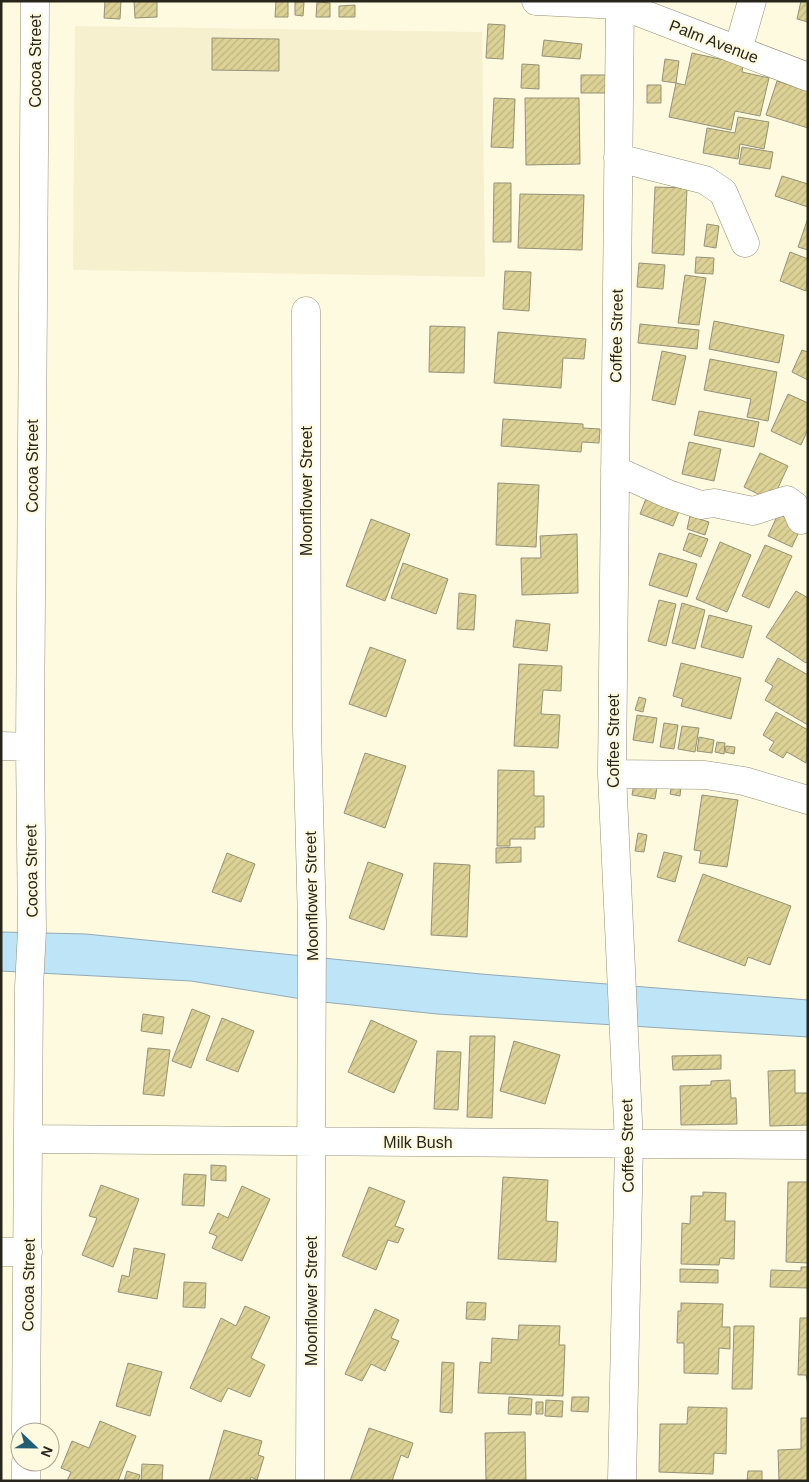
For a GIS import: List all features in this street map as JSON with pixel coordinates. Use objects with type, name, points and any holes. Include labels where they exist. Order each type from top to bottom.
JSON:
[{"type":"street","name":"Cocoa Street","points":[[26,1422],[29,987],[32,931],[30,747],[35,1]]},
{"type":"street","name":"Palm Avenue","points":[[536,1],[620,3],[808,77]]},
{"type":"street","points":[[738,50],[752,1]]},
{"type":"street","name":"Coffee Street","points":[[620,3],[612,774],[623,1047],[629,1143],[622,1481]]},
{"type":"street","points":[[618,158],[705,180],[723,192],[745,243]]},
{"type":"street","name":"Moonflower Street","points":[[306,311],[307,728],[312,923],[310,1481]]},
{"type":"street","points":[[615,470],[668,494],[700,505],[721,504],[753,511],[787,500],[795,506],[801,520]]},
{"type":"street","points":[[1,746],[30,747]]},
{"type":"street","points":[[612,774],[705,775],[744,781],[808,800]]},
{"type":"street","name":"Milk Bush","points":[[29,1138],[808,1145]]},
{"type":"street","points":[[1,1252],[28,1252]]},
{"type":"shaded area","points":[[75,26],[482,32],[485,277],[73,270]]},
{"type":"water","points":[[1,932],[86,934],[481,974],[808,1000],[808,1037],[437,1014],[314,1001],[191,981],[1,971]]},
{"type":"building","points":[[105,1],[121,1],[120,19],[104,18]]},
{"type":"building","points":[[134,1],[157,1],[157,17],[135,18]]},
{"type":"building","points":[[276,1],[288,1],[288,17],[275,17]]},
{"type":"building","points":[[801,1],[808,1],[808,22],[797,19]]},
{"type":"building","points":[[295,2],[304,2],[303,16],[295,15]]},
{"type":"building","points":[[317,2],[330,3],[330,17],[316,17]]},
{"type":"building","points":[[355,5],[355,17],[339,17],[339,6]]},
{"type":"building","points":[[488,24],[505,25],[503,59],[486,58]]},
{"type":"building","points":[[212,38],[279,39],[279,71],[212,70]]},
{"type":"building","points":[[544,40],[582,44],[580,59],[542,56]]},
{"type":"building","points":[[692,53],[743,64],[742,72],[769,78],[760,116],[735,111],[731,130],[669,117],[676,83],[685,85]]},
{"type":"building","points":[[665,59],[679,61],[676,83],[662,81]]},
{"type":"building","points":[[522,64],[539,65],[539,89],[521,88]]},
{"type":"building","points":[[581,75],[609,75],[608,93],[581,93]]},
{"type":"building","points":[[777,81],[808,91],[808,128],[766,115]]},
{"type":"building","points":[[647,85],[661,85],[661,103],[647,103]]},
{"type":"building","points":[[494,98],[515,99],[513,148],[491,147]]},
{"type":"building","points":[[525,98],[579,98],[580,164],[526,165]]},
{"type":"building","points":[[738,117],[769,122],[764,149],[740,144],[738,159],[703,153],[707,128],[735,133]]},
{"type":"building","points":[[742,147],[773,152],[770,169],[739,164]]},
{"type":"building","points":[[782,176],[808,184],[808,207],[775,196]]},
{"type":"building","points":[[494,183],[511,183],[511,242],[493,242]]},
{"type":"building","points":[[655,187],[687,188],[684,255],[652,253]]},
{"type":"building","points":[[520,194],[584,195],[582,250],[518,248]]},
{"type":"building","points":[[808,218],[808,250],[798,247]]},
{"type":"building","points":[[707,224],[719,226],[716,248],[704,246]]},
{"type":"building","points":[[790,252],[808,259],[806,291],[780,281]]},
{"type":"building","points":[[696,257],[714,258],[713,274],[695,273]]},
{"type":"building","points":[[639,263],[665,265],[663,289],[637,287]]},
{"type":"building","points":[[505,271],[531,272],[529,311],[503,309]]},
{"type":"building","points":[[685,275],[706,278],[699,325],[678,323]]},
{"type":"building","points":[[714,321],[784,335],[779,363],[709,349]]},
{"type":"building","points":[[640,324],[699,330],[697,349],[638,343]]},
{"type":"building","points":[[430,326],[465,327],[464,373],[429,372]]},
{"type":"building","points":[[498,332],[586,339],[584,359],[563,358],[561,388],[494,383]]},
{"type":"building","points":[[802,350],[808,352],[808,380],[792,372]]},
{"type":"building","points":[[662,351],[686,356],[675,405],[652,400]]},
{"type":"building","points":[[710,359],[777,372],[768,421],[747,417],[751,399],[704,390]]},
{"type":"building","points":[[788,394],[808,403],[808,429],[801,445],[771,431]]},
{"type":"building","points":[[699,411],[759,422],[754,447],[694,435]]},
{"type":"building","points":[[503,419],[583,424],[583,428],[600,429],[599,443],[582,442],[581,452],[501,446]]},
{"type":"building","points":[[689,442],[721,449],[714,481],[682,474]]},
{"type":"building","points":[[760,453],[788,466],[772,501],[744,487]]},
{"type":"building","points":[[498,483],[539,485],[536,547],[496,545]]},
{"type":"building","points":[[647,496],[680,509],[673,526],[640,514]]},
{"type":"building","points":[[778,514],[802,525],[792,547],[768,536]]},
{"type":"building","points":[[690,516],[709,522],[705,535],[687,529]]},
{"type":"building","points":[[371,519],[410,534],[385,601],[346,586]]},
{"type":"building","points":[[689,533],[708,539],[701,557],[683,550]]},
{"type":"building","points":[[577,534],[578,593],[522,595],[521,558],[541,558],[540,536]]},
{"type":"building","points":[[720,542],[751,555],[727,612],[696,599]]},
{"type":"building","points":[[765,545],[792,556],[769,608],[742,596]]},
{"type":"building","points":[[659,553],[697,564],[687,597],[649,585]]},
{"type":"building","points":[[403,563],[448,579],[436,614],[391,598]]},
{"type":"building","points":[[796,591],[808,598],[808,660],[806,663],[766,637]]},
{"type":"building","points":[[459,593],[476,595],[474,630],[457,629]]},
{"type":"building","points":[[659,600],[676,604],[666,646],[648,641]]},
{"type":"building","points":[[682,603],[705,610],[695,649],[672,643]]},
{"type":"building","points":[[709,615],[752,626],[743,658],[701,647]]},
{"type":"building","points":[[516,620],[550,624],[547,651],[513,647]]},
{"type":"building","points":[[370,647],[406,660],[386,717],[349,704]]},
{"type":"building","points":[[778,658],[808,675],[808,725],[765,700],[773,686],[765,681]]},
{"type":"building","points":[[681,663],[741,678],[731,719],[681,706],[683,699],[673,696]]},
{"type":"building","points":[[519,664],[562,666],[561,691],[543,690],[541,714],[560,715],[558,748],[514,746]]},
{"type":"building","points":[[639,697],[646,699],[643,712],[635,710]]},
{"type":"building","points":[[776,712],[808,730],[806,763],[787,752],[783,758],[769,750],[774,742],[763,735]]},
{"type":"building","points":[[637,715],[657,718],[653,743],[633,740]]},
{"type":"building","points":[[664,723],[678,725],[674,749],[660,747]]},
{"type":"building","points":[[682,726],[699,728],[695,752],[678,749]]},
{"type":"building","points":[[699,737],[714,740],[712,753],[697,751]]},
{"type":"building","points":[[717,742],[725,743],[724,754],[715,752]]},
{"type":"building","points":[[726,746],[735,747],[734,754],[725,752]]},
{"type":"building","points":[[365,753],[406,766],[385,828],[344,813]]},
{"type":"building","points":[[498,770],[534,771],[534,796],[544,796],[544,827],[535,827],[535,839],[510,839],[510,846],[497,846]]},
{"type":"building","points":[[634,784],[657,787],[655,799],[632,795]]},
{"type":"building","points":[[672,785],[681,786],[680,796],[670,794]]},
{"type":"building","points":[[702,795],[738,800],[727,867],[699,863],[701,851],[694,850]]},
{"type":"building","points":[[638,833],[647,835],[644,852],[635,851]]},
{"type":"building","points":[[521,847],[521,862],[496,863],[496,848]]},
{"type":"building","points":[[664,852],[682,856],[675,882],[657,877]]},
{"type":"building","points":[[227,853],[255,864],[241,902],[212,892]]},
{"type":"building","points":[[368,862],[403,874],[384,930],[349,918]]},
{"type":"building","points":[[434,863],[470,865],[467,937],[431,935]]},
{"type":"building","points":[[703,874],[791,906],[770,965],[748,957],[745,966],[678,941]]},
{"type":"building","points":[[192,1009],[210,1016],[191,1068],[172,1061]]},
{"type":"building","points":[[143,1014],[164,1017],[162,1034],[141,1031]]},
{"type":"building","points":[[222,1018],[254,1031],[238,1072],[206,1060]]},
{"type":"building","points":[[371,1020],[417,1041],[394,1093],[348,1072]]},
{"type":"building","points":[[470,1036],[495,1036],[492,1118],[467,1117]]},
{"type":"building","points":[[514,1041],[560,1055],[545,1104],[500,1091]]},
{"type":"building","points":[[148,1048],[170,1050],[164,1096],[143,1094]]},
{"type":"building","points":[[437,1051],[461,1052],[458,1110],[434,1109]]},
{"type":"building","points":[[721,1055],[721,1069],[673,1070],[672,1056]]},
{"type":"building","points":[[795,1070],[795,1093],[808,1093],[808,1125],[770,1126],[768,1071]]},
{"type":"building","points":[[730,1080],[731,1098],[736,1098],[737,1124],[681,1125],[680,1086],[711,1085],[711,1081]]},
{"type":"building","points":[[211,1165],[226,1166],[226,1181],[211,1180]]},
{"type":"building","points":[[184,1174],[206,1175],[204,1206],[182,1205]]},
{"type":"building","points":[[503,1177],[548,1180],[546,1221],[558,1222],[556,1262],[498,1259]]},
{"type":"building","points":[[788,1182],[808,1182],[808,1263],[786,1262]]},
{"type":"building","points":[[101,1185],[139,1199],[113,1267],[82,1255],[97,1218],[89,1216]]},
{"type":"building","points":[[242,1186],[270,1199],[242,1261],[212,1248],[217,1236],[209,1233],[218,1213],[228,1218]]},
{"type":"building","points":[[369,1187],[405,1201],[395,1226],[404,1229],[398,1243],[388,1240],[376,1270],[342,1256]]},
{"type":"building","points":[[703,1192],[726,1193],[725,1221],[735,1221],[734,1259],[720,1258],[719,1265],[681,1264],[682,1223],[690,1224],[691,1196],[703,1196]]},
{"type":"building","points":[[134,1248],[165,1254],[157,1299],[118,1292],[122,1275],[129,1277]]},
{"type":"building","points":[[801,1267],[808,1267],[808,1288],[770,1287],[771,1270],[801,1271]]},
{"type":"building","points":[[680,1269],[718,1270],[718,1283],[680,1282]]},
{"type":"building","points":[[184,1282],[206,1283],[205,1308],[183,1307]]},
{"type":"building","points":[[467,1302],[486,1303],[485,1320],[466,1319]]},
{"type":"building","points":[[681,1303],[723,1304],[722,1327],[730,1327],[730,1349],[719,1348],[718,1374],[684,1373],[684,1343],[677,1343],[678,1311],[681,1311]]},
{"type":"building","points":[[245,1306],[270,1317],[251,1358],[265,1365],[250,1397],[228,1388],[221,1402],[190,1388],[221,1318],[236,1326]]},
{"type":"building","points":[[375,1309],[399,1320],[391,1338],[399,1341],[385,1371],[371,1364],[362,1381],[345,1374]]},
{"type":"building","points":[[800,1318],[808,1318],[808,1384],[806,1375],[798,1375]]},
{"type":"building","points":[[519,1325],[560,1326],[559,1345],[565,1345],[563,1396],[478,1393],[480,1362],[491,1363],[492,1338],[518,1340]]},
{"type":"building","points":[[734,1326],[754,1326],[752,1389],[732,1389]]},
{"type":"building","points":[[442,1362],[454,1363],[452,1413],[440,1412]]},
{"type":"building","points":[[128,1363],[162,1372],[150,1416],[116,1406]]},
{"type":"building","points":[[509,1397],[532,1399],[531,1415],[508,1414]]},
{"type":"building","points":[[572,1397],[589,1397],[588,1412],[571,1411]]},
{"type":"building","points":[[546,1400],[563,1401],[562,1417],[545,1416]]},
{"type":"building","points":[[536,1402],[543,1402],[543,1414],[536,1414]]},
{"type":"building","points":[[688,1407],[727,1408],[726,1454],[714,1453],[713,1474],[659,1472],[660,1424],[687,1424]]},
{"type":"building","points":[[801,1418],[808,1418],[808,1481],[779,1481],[778,1450],[801,1449]]},
{"type":"building","points":[[100,1421],[136,1436],[118,1481],[67,1481],[71,1472],[61,1468],[72,1441],[89,1448]]},
{"type":"building","points":[[369,1428],[413,1443],[408,1458],[401,1455],[392,1481],[350,1481]]},
{"type":"building","points":[[224,1430],[262,1441],[258,1455],[264,1457],[257,1480],[251,1477],[250,1481],[209,1481]]},
{"type":"building","points":[[525,1432],[526,1481],[486,1481],[485,1433]]},
{"type":"building","points":[[142,1464],[163,1465],[162,1481],[141,1481]]},
{"type":"building","points":[[127,1471],[140,1475],[138,1481],[124,1481]]},
{"type":"building","points":[[748,1471],[762,1471],[762,1481],[747,1481]]}]
